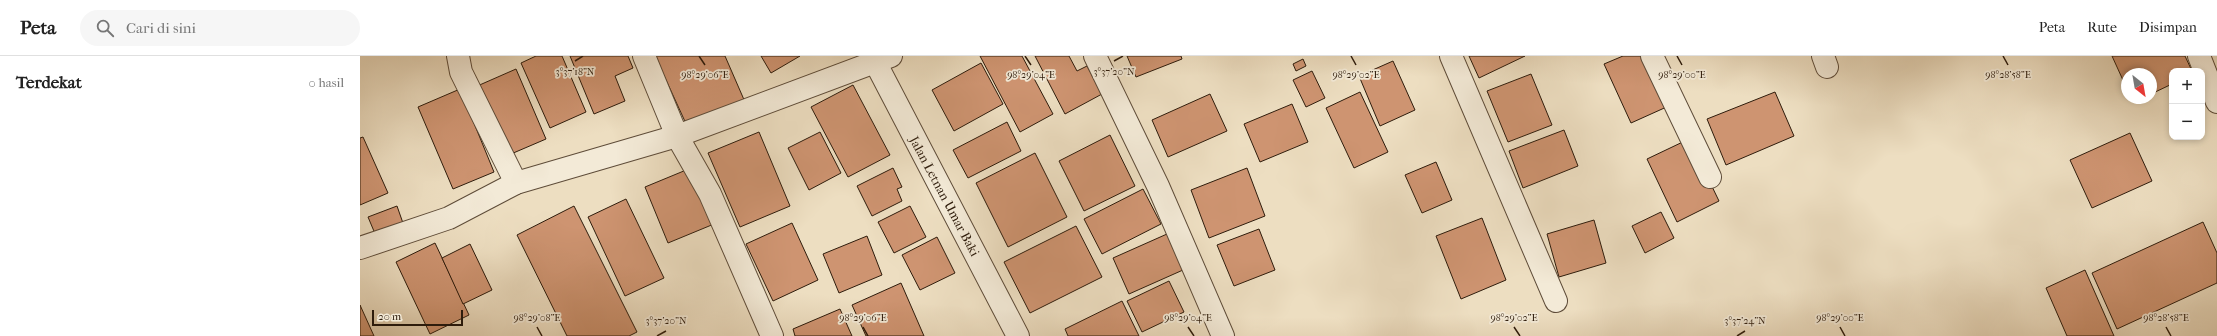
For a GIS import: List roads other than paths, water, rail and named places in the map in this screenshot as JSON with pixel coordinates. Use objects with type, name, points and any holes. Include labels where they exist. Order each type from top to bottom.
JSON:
[{"type":"street","points":[[458,56],[461,72],[516,183]]},
{"type":"street","points":[[644,56],[677,136],[710,194],[772,336]]},
{"type":"street","points":[[1095,56],[1158,186],[1223,336]]},
{"type":"street","points":[[1450,56],[1556,301]]},
{"type":"street","points":[[1652,56],[1710,177]]},
{"type":"street","points":[[2199,56],[2217,102]]},
{"type":"street","points":[[360,248],[449,218],[516,183],[677,136],[879,58]]},
{"type":"street","name":"Jalan Letnan Umar Baki","points":[[879,58],[1018,336]]}]
